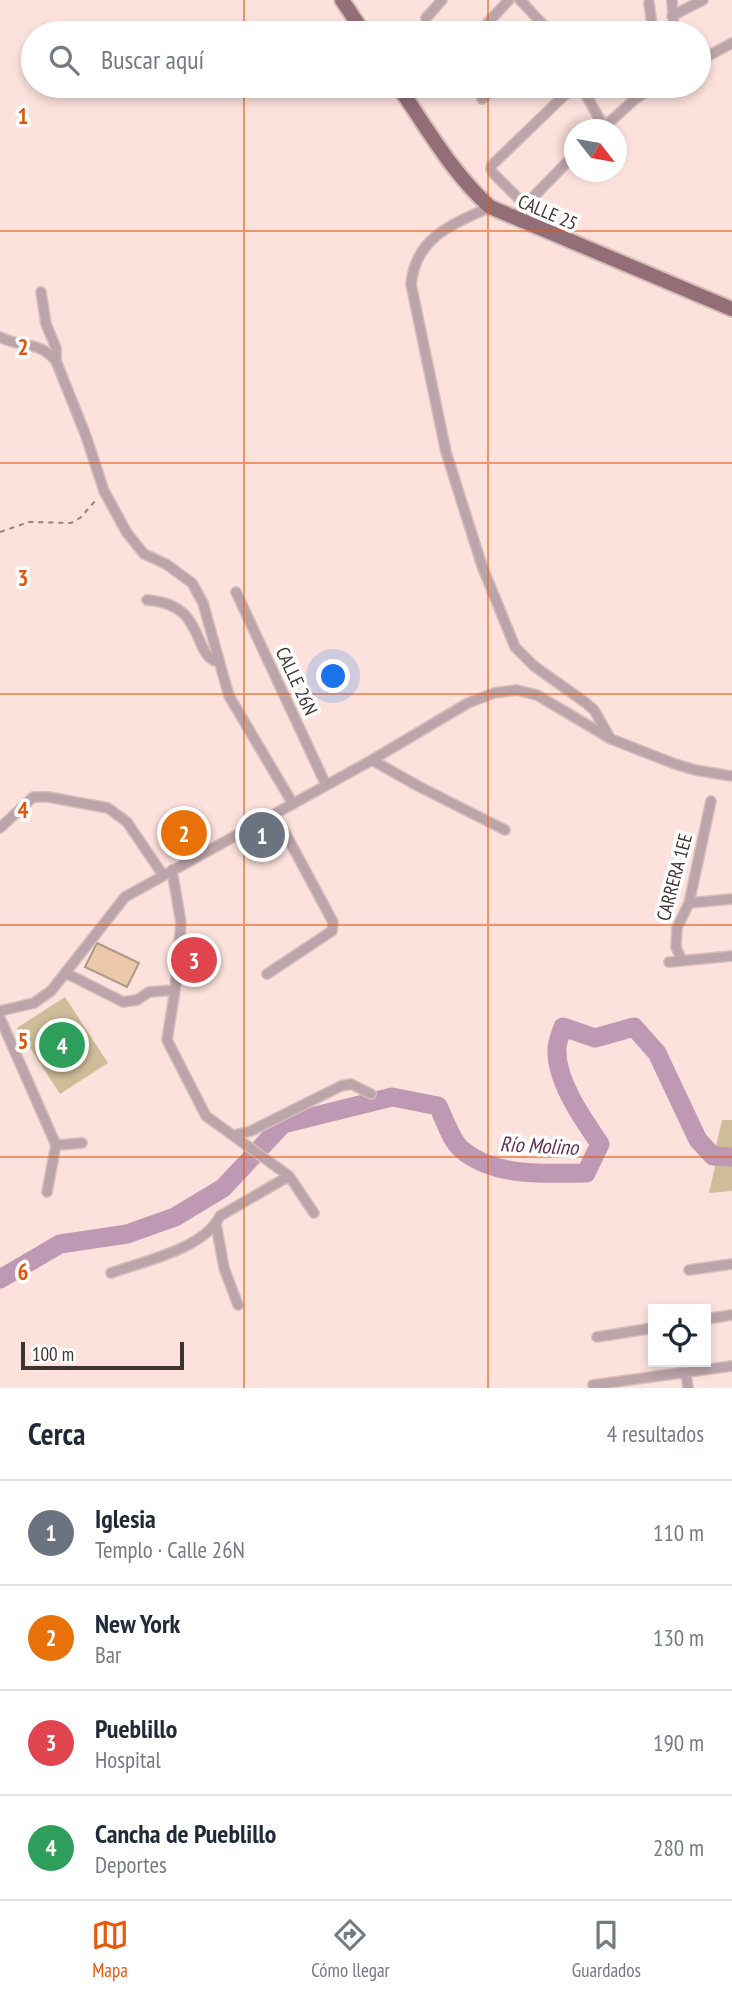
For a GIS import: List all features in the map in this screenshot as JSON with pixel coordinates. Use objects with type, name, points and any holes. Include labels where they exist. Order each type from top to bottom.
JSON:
[{"type":"main road","points":[[342,0],[356,21]]},
{"type":"main road","name":"CALLE 25","points":[[406,98],[468,188],[490,207],[513,219],[732,309]]},
{"type":"street","points":[[426,18],[442,0]]},
{"type":"street","points":[[489,21],[509,0]]},
{"type":"street","points":[[520,0],[538,21]]},
{"type":"street","points":[[672,0],[673,21]]},
{"type":"street","points":[[672,16],[704,0]]},
{"type":"street","points":[[649,3],[651,21]]},
{"type":"street","points":[[711,54],[732,43]]},
{"type":"street","points":[[524,204],[493,173],[492,165],[562,98]]},
{"type":"street","points":[[587,98],[598,119]]},
{"type":"street","points":[[612,119],[636,98]]},
{"type":"street","points":[[513,219],[524,204],[564,166]]},
{"type":"street","points":[[490,207],[452,225],[432,239],[421,250],[412,269],[411,284],[446,452],[482,566],[515,647],[534,666],[594,710],[611,739]]},
{"type":"street","points":[[41,292],[46,324],[56,348],[56,361]]},
{"type":"street","points":[[0,337],[32,344],[56,361],[86,436],[104,491],[127,533],[144,554],[166,564],[192,583],[203,603],[229,696],[293,804]]},
{"type":"street","name":"CALLE 26N","points":[[236,592],[326,785]]},
{"type":"street","points":[[147,600],[174,606],[187,616],[208,656],[218,662]]},
{"type":"street","points":[[0,1011],[34,1003],[51,991],[125,897],[372,760],[468,703],[494,693],[516,690],[537,695],[611,739],[685,767],[732,776]]},
{"type":"street","points":[[372,760],[505,830]]},
{"type":"street","points":[[0,828],[33,797],[48,797],[108,808],[127,822],[167,873],[181,923],[167,1040],[206,1116],[289,1176],[314,1213]]},
{"type":"street","name":"CARRERA 1EE","points":[[682,961],[676,947],[677,928],[689,903],[711,801]]},
{"type":"street","points":[[267,974],[332,932],[334,928],[275,814]]},
{"type":"street","points":[[689,903],[732,899]]},
{"type":"street","points":[[669,962],[732,956]]},
{"type":"street","points":[[66,974],[123,1002],[137,1000],[149,992],[175,990]]},
{"type":"street","points":[[0,1018],[56,1145],[47,1192]]},
{"type":"street","points":[[235,1135],[251,1131],[341,1086],[351,1084],[371,1094]]},
{"type":"street","points":[[56,1145],[82,1143]]},
{"type":"street","points":[[111,1273],[180,1249],[205,1236],[220,1216],[289,1176]]},
{"type":"street","points":[[216,1224],[222,1259],[238,1304]]},
{"type":"street","points":[[689,1270],[732,1264]]},
{"type":"street","points":[[711,1318],[732,1315]]},
{"type":"street","points":[[597,1338],[648,1329]]},
{"type":"street","points":[[593,1385],[732,1366]]},
{"type":"street","points":[[686,1373],[688,1388]]},
{"type":"path","points":[[0,532],[29,522],[71,523],[80,518],[104,491]]},
{"type":"shaded area","points":[[65,997],[108,1063],[60,1094],[17,1028]]},
{"type":"shaded area","points":[[722,1120],[732,1120],[732,1151],[715,1151]]},
{"type":"shaded area","points":[[732,1161],[732,1191],[709,1193],[716,1162]]},
{"type":"building","points":[[185,818],[198,838],[182,849],[169,828]]},
{"type":"building","points":[[97,943],[139,963],[127,987],[85,967]]},
{"type":"building","points":[[185,952],[205,953],[204,968],[184,967]]},
{"type":"waterway","name":"Río Molino","points":[[0,1279],[60,1244],[127,1234],[175,1217],[223,1188],[283,1124],[392,1097],[438,1106],[457,1145],[489,1165],[520,1172],[586,1173],[600,1144],[571,1099],[560,1073],[557,1048],[563,1027],[595,1038],[634,1027],[657,1053],[698,1140],[713,1156],[732,1157]]},
{"type":"place","name":"New York","points":[[184,833]]},
{"type":"place","name":"Iglesia","points":[[262,835]]},
{"type":"place","name":"Pueblillo","points":[[194,960]]},
{"type":"place","name":"Cancha de Pueblillo","points":[[62,1045]]}]
